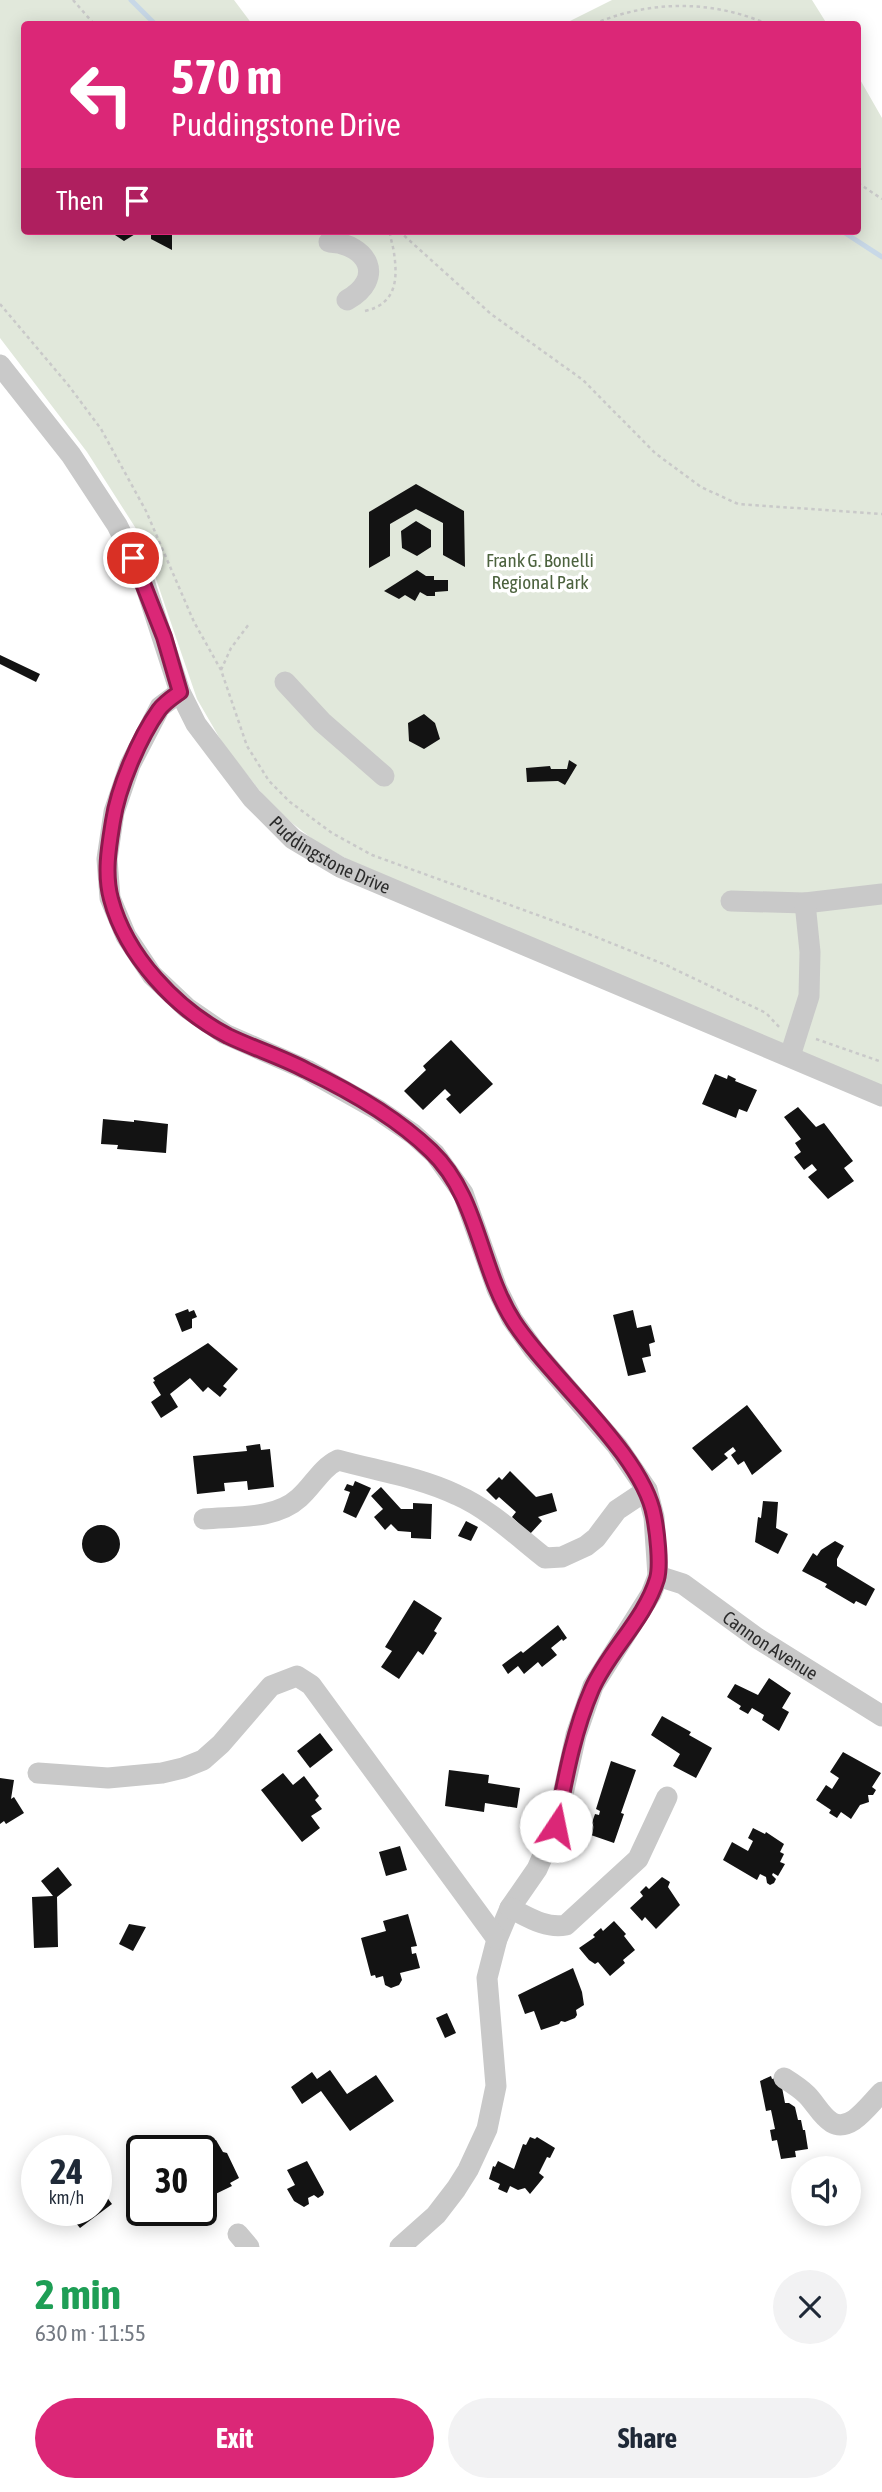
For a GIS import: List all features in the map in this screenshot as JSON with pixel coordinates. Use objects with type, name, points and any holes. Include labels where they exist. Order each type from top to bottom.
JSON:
[{"type":"street","points":[[330,242],[349,244],[362,254],[368,267],[368,281],[360,293],[347,300]]},
{"type":"street","name":"Puddingstone Drive","points":[[0,365],[71,455],[117,524],[142,575],[180,692],[196,724],[252,798],[293,839],[340,867],[882,1096]]},
{"type":"street","points":[[285,682],[322,722],[384,776]]},
{"type":"street","points":[[180,692],[160,707],[130,765],[114,812],[107,859],[110,898],[126,936],[152,975],[187,1008],[225,1034],[307,1070],[378,1110],[413,1134],[435,1154],[463,1193],[497,1289],[512,1319],[534,1350],[617,1446],[647,1490],[654,1517],[658,1576],[651,1594],[593,1686],[576,1735],[556,1826],[537,1869],[510,1908],[497,1940],[487,1978],[496,2086],[487,2129],[456,2189],[436,2216],[400,2247]]},
{"type":"street","points":[[731,901],[805,903],[882,894]]},
{"type":"street","points":[[790,1056],[809,996],[810,952],[805,903]]},
{"type":"street","points":[[204,1518],[265,1514],[284,1508],[298,1499],[331,1463],[338,1460],[412,1478],[459,1495],[545,1558],[553,1559],[586,1546],[596,1538],[617,1510],[647,1490]]},
{"type":"street","name":"Cannon Avenue","points":[[658,1576],[683,1584],[757,1638],[882,1716]]},
{"type":"street","points":[[38,1773],[108,1778],[162,1773],[183,1768],[203,1760],[221,1744],[271,1686],[297,1676],[311,1685],[319,1695],[497,1940]]},
{"type":"street","points":[[510,1908],[536,1922],[556,1927],[566,1925],[638,1859],[667,1797]]},
{"type":"street","points":[[784,2078],[809,2097],[820,2114],[834,2125],[853,2120],[882,2092]]},
{"type":"path","points":[[73,0],[91,21]]},
{"type":"path","points":[[602,21],[624,13],[673,6],[718,8],[758,21]]},
{"type":"path","points":[[861,185],[882,199]]},
{"type":"path","points":[[403,235],[491,314],[583,380],[655,453],[701,487],[738,504],[882,514]]},
{"type":"path","points":[[222,670],[231,648],[249,624]]},
{"type":"green space","name":"Frank G. Bonelli Regional Park","points":[[0,0],[234,0],[250,21],[21,21],[21,235],[861,235],[861,81],[882,118],[882,1089],[347,859],[315,841],[292,823],[267,800],[223,744],[197,699],[142,538],[87,452],[0,338]]},
{"type":"green space","points":[[612,0],[812,0],[825,21],[570,21]]},
{"type":"building","points":[[115,235],[134,235],[124,241]]},
{"type":"building","points":[[151,235],[172,235],[172,250],[151,239]]},
{"type":"building","points":[[416,484],[464,511],[465,567],[443,555],[443,523],[416,509],[390,524],[390,556],[369,568],[369,512]]},
{"type":"building","points":[[416,521],[431,530],[431,547],[417,556],[402,548],[401,531]]},
{"type":"building","points":[[417,570],[426,576],[434,576],[434,580],[448,580],[448,591],[435,592],[435,596],[420,592],[415,601],[405,595],[399,599],[384,591]]},
{"type":"building","points":[[0,655],[40,674],[36,682],[0,664]]},
{"type":"building","points":[[424,714],[435,723],[440,739],[424,749],[409,741],[408,723]]},
{"type":"building","points":[[569,760],[577,765],[565,785],[558,781],[527,782],[526,768],[550,766],[551,769],[567,769]]},
{"type":"building","points":[[451,1040],[493,1084],[460,1114],[446,1099],[451,1095],[445,1089],[423,1110],[404,1091],[426,1070],[423,1066]]},
{"type":"building","points":[[715,1074],[727,1079],[728,1075],[736,1079],[735,1081],[757,1090],[747,1112],[739,1109],[736,1118],[702,1104]]},
{"type":"building","points":[[798,1107],[816,1127],[824,1123],[853,1161],[844,1168],[854,1181],[828,1199],[808,1177],[817,1170],[812,1164],[804,1170],[794,1157],[801,1152],[795,1143],[801,1139],[784,1117]]},
{"type":"building","points":[[103,1119],[168,1124],[166,1153],[117,1149],[118,1145],[101,1144]]},
{"type":"building","points":[[188,1309],[189,1312],[194,1310],[197,1317],[192,1319],[192,1328],[182,1332],[175,1314]]},
{"type":"building","points":[[633,1310],[637,1328],[651,1325],[655,1342],[649,1344],[651,1356],[642,1358],[646,1372],[628,1376],[613,1315]]},
{"type":"building","points":[[208,1343],[238,1369],[223,1386],[227,1389],[220,1397],[208,1387],[203,1392],[190,1378],[170,1394],[178,1407],[161,1418],[151,1402],[161,1395],[153,1378]]},
{"type":"building","points":[[747,1405],[782,1451],[752,1475],[744,1461],[738,1465],[731,1455],[736,1451],[733,1447],[724,1454],[728,1458],[712,1471],[692,1448]]},
{"type":"building","points":[[260,1444],[261,1450],[270,1449],[274,1487],[248,1490],[247,1481],[224,1483],[225,1491],[197,1494],[193,1456],[247,1451],[246,1446]]},
{"type":"building","points":[[510,1471],[536,1497],[552,1493],[557,1511],[538,1517],[542,1521],[530,1534],[512,1517],[516,1512],[499,1497],[496,1500],[486,1490],[499,1477],[502,1480]]},
{"type":"building","points":[[355,1481],[371,1488],[356,1518],[343,1512],[350,1492],[344,1490],[347,1484],[353,1486]]},
{"type":"building","points":[[381,1487],[401,1509],[413,1509],[413,1503],[432,1504],[431,1539],[411,1538],[411,1532],[398,1531],[391,1524],[385,1530],[374,1517],[383,1509],[371,1496]]},
{"type":"building","points":[[763,1501],[778,1502],[776,1528],[788,1534],[778,1554],[755,1542]]},
{"type":"building","points":[[466,1521],[478,1527],[471,1541],[458,1536]]},
{"type":"building","points":[[101,1525],[114,1531],[120,1544],[114,1557],[101,1563],[88,1557],[82,1544],[88,1531]]},
{"type":"building","points":[[835,1541],[844,1546],[837,1559],[837,1566],[875,1589],[866,1606],[856,1601],[854,1604],[825,1587],[827,1584],[802,1571],[813,1553],[817,1556]]},
{"type":"building","points":[[414,1600],[442,1618],[434,1631],[437,1633],[423,1655],[418,1651],[399,1679],[381,1667],[392,1651],[385,1647]]},
{"type":"building","points":[[558,1625],[567,1638],[551,1648],[557,1655],[542,1667],[538,1662],[524,1674],[518,1666],[508,1674],[502,1665],[521,1651],[523,1653]]},
{"type":"building","points":[[769,1678],[791,1693],[782,1708],[789,1712],[779,1731],[762,1720],[764,1715],[752,1708],[748,1714],[727,1697],[735,1684],[758,1695]]},
{"type":"building","points":[[662,1716],[691,1732],[689,1735],[712,1748],[696,1778],[673,1766],[680,1754],[651,1735]]},
{"type":"building","points":[[320,1733],[333,1750],[310,1768],[297,1751]]},
{"type":"building","points":[[843,1752],[881,1773],[872,1787],[876,1790],[873,1795],[868,1795],[869,1802],[860,1805],[851,1819],[841,1812],[837,1818],[829,1813],[831,1810],[816,1800],[826,1785],[832,1789],[839,1778],[830,1772]]},
{"type":"building","points":[[611,1761],[636,1770],[614,1843],[588,1834],[595,1814],[599,1815],[600,1811],[596,1809]]},
{"type":"building","points":[[449,1770],[489,1775],[488,1783],[520,1788],[517,1808],[485,1803],[484,1812],[445,1806]]},
{"type":"building","points":[[283,1773],[293,1785],[304,1776],[319,1796],[315,1800],[322,1809],[311,1816],[320,1828],[302,1842],[261,1790]]},
{"type":"building","points":[[0,1778],[14,1780],[11,1799],[14,1797],[24,1813],[6,1824],[4,1821],[0,1824]]},
{"type":"building","points":[[753,1828],[765,1834],[766,1832],[784,1844],[780,1852],[784,1854],[780,1862],[785,1864],[778,1876],[773,1873],[776,1879],[770,1885],[766,1877],[760,1874],[757,1880],[723,1860],[732,1842],[748,1851],[753,1841],[748,1838]]},
{"type":"building","points":[[400,1846],[407,1870],[386,1876],[379,1852]]},
{"type":"building","points":[[58,1867],[72,1885],[57,1897],[58,1947],[34,1948],[32,1897],[53,1896],[41,1881]]},
{"type":"building","points":[[662,1877],[670,1882],[668,1887],[680,1905],[656,1929],[645,1917],[642,1921],[630,1908],[643,1896],[640,1892],[646,1886],[649,1889]]},
{"type":"building","points":[[408,1914],[417,1946],[411,1947],[412,1954],[416,1953],[420,1968],[400,1973],[402,1980],[399,1985],[391,1988],[385,1985],[383,1976],[371,1976],[361,1938],[386,1931],[383,1921]]},
{"type":"building","points":[[614,1921],[635,1950],[610,1976],[598,1962],[595,1964],[589,1960],[579,1948],[595,1937],[593,1935],[601,1928],[603,1931]]},
{"type":"building","points":[[129,1924],[146,1927],[133,1951],[119,1944]]},
{"type":"building","points":[[573,1968],[584,2005],[576,2010],[575,2018],[541,2030],[534,2011],[525,2014],[518,1995]]},
{"type":"building","points":[[447,2013],[456,2033],[445,2038],[436,2018]]},
{"type":"building","points":[[330,2070],[347,2094],[376,2075],[394,2101],[350,2131],[321,2091],[302,2104],[291,2087],[312,2072],[317,2079]]},
{"type":"building","points":[[771,2076],[772,2079],[780,2077],[785,2103],[795,2107],[798,2120],[801,2120],[805,2130],[808,2149],[795,2151],[796,2156],[781,2159],[777,2140],[772,2141],[770,2130],[775,2129],[771,2110],[766,2111],[760,2081]]},
{"type":"building","points":[[530,2137],[537,2137],[555,2148],[539,2173],[544,2177],[530,2194],[525,2188],[518,2190],[510,2186],[507,2193],[498,2189],[500,2184],[489,2179],[493,2166],[495,2167],[498,2161],[514,2169],[523,2144],[526,2145]]},
{"type":"building","points":[[217,2142],[223,2152],[227,2153],[239,2178],[230,2183],[232,2186],[217,2193]]},
{"type":"building","points":[[307,2161],[324,2192],[318,2198],[314,2195],[308,2198],[309,2204],[304,2207],[294,2201],[287,2189],[295,2185],[287,2170]]},
{"type":"waterway","points":[[131,0],[152,21]]},
{"type":"waterway","points":[[848,235],[882,257]]},
{"type":"route","points":[[133,558],[142,575],[164,637],[180,692],[160,707],[130,765],[114,812],[107,859],[110,898],[126,936],[152,975],[187,1008],[225,1034],[307,1070],[378,1110],[413,1134],[435,1154],[463,1193],[497,1289],[512,1319],[534,1350],[617,1446],[647,1490],[654,1517],[658,1576],[651,1594],[593,1686],[569,1759],[556,1826]]}]
